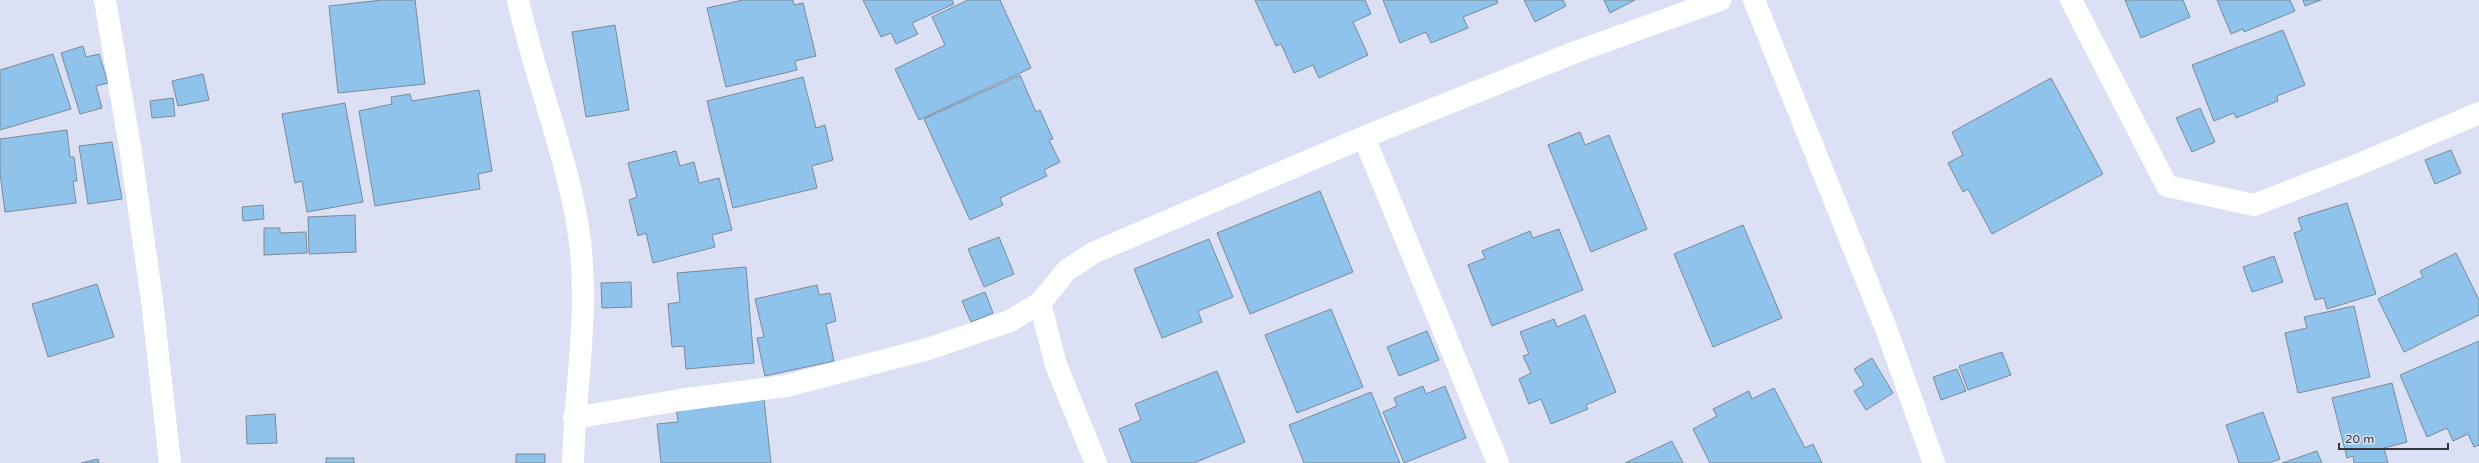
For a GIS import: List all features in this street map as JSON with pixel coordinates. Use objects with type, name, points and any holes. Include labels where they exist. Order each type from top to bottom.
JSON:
[{"type":"street","points":[[105,0],[131,153],[150,284],[170,463]]},
{"type":"street","points":[[520,0],[555,128],[579,234],[582,312],[572,463]]},
{"type":"street","points":[[574,418],[680,400],[786,386],[928,349],[1010,321],[1040,303],[1067,270],[1095,252],[1364,137],[1573,53],[1720,0]]},
{"type":"street","points":[[1754,0],[1887,331],[1934,463]]},
{"type":"street","points":[[2071,0],[2167,186],[2254,205],[2355,166],[2479,113]]},
{"type":"street","points":[[1364,137],[1498,463]]},
{"type":"street","points":[[1040,303],[1056,365],[1096,463]]},
{"type":"building","points":[[382,0],[415,0],[425,84],[338,93],[329,6]]},
{"type":"building","points":[[743,0],[793,0],[794,5],[803,3],[816,56],[795,61],[797,70],[726,87],[707,8]]},
{"type":"building","points":[[863,0],[952,0],[954,4],[912,23],[918,34],[896,44],[891,33],[881,37]]},
{"type":"building","points":[[968,0],[1000,0],[1031,68],[919,120],[895,69],[945,45],[932,17]]},
{"type":"building","points":[[1255,0],[1365,0],[1371,14],[1353,22],[1368,55],[1319,78],[1313,65],[1294,73],[1281,44],[1276,46]]},
{"type":"building","points":[[1383,0],[1497,0],[1498,3],[1463,17],[1468,28],[1431,43],[1426,32],[1400,43]]},
{"type":"building","points":[[1524,0],[1563,0],[1566,6],[1535,22]]},
{"type":"building","points":[[1604,0],[1635,0],[1610,13]]},
{"type":"building","points":[[2125,0],[2183,0],[2190,17],[2141,38]]},
{"type":"building","points":[[2217,0],[2290,0],[2295,11],[2244,32],[2243,29],[2231,34]]},
{"type":"building","points":[[2303,0],[2321,0],[2305,6]]},
{"type":"building","points":[[615,25],[629,110],[586,117],[572,32]]},
{"type":"building","points":[[2283,30],[2305,85],[2277,96],[2278,101],[2236,118],[2234,113],[2214,121],[2192,65]]},
{"type":"building","points":[[83,46],[86,57],[99,54],[108,83],[96,86],[102,108],[80,114],[61,53]]},
{"type":"building","points":[[53,54],[71,109],[0,130],[0,70]]},
{"type":"building","points":[[203,74],[209,100],[178,106],[172,81]]},
{"type":"building","points":[[1020,75],[1036,112],[1040,110],[1053,139],[1049,140],[1060,162],[1044,170],[1047,176],[1000,198],[1003,205],[970,220],[924,119]]},
{"type":"building","points":[[803,77],[816,128],[825,125],[833,160],[812,166],[817,188],[733,208],[707,101]]},
{"type":"building","points":[[2051,78],[2103,174],[1992,234],[1968,189],[1963,192],[1948,163],[1963,155],[1952,132]]},
{"type":"building","points":[[479,90],[492,171],[478,174],[480,189],[375,206],[359,111],[392,104],[391,97],[410,94],[412,101]]},
{"type":"building","points":[[173,98],[175,116],[152,118],[150,101]]},
{"type":"building","points":[[345,103],[363,202],[307,212],[302,181],[295,183],[282,114]]},
{"type":"building","points":[[2200,108],[2215,142],[2192,152],[2176,118]]},
{"type":"building","points":[[67,130],[70,157],[74,157],[77,181],[73,181],[76,203],[5,212],[0,173],[0,139]]},
{"type":"building","points":[[1580,132],[1585,145],[1609,135],[1647,229],[1591,252],[1548,145]]},
{"type":"building","points":[[112,142],[122,199],[88,204],[79,146]]},
{"type":"building","points":[[2451,150],[2461,173],[2435,184],[2425,160]]},
{"type":"building","points":[[676,151],[680,166],[694,162],[699,183],[719,178],[732,230],[712,235],[715,247],[653,263],[646,233],[638,236],[629,200],[637,197],[628,163]]},
{"type":"building","points":[[1320,191],[1353,272],[1250,314],[1217,233]]},
{"type":"building","points":[[2347,203],[2376,294],[2327,309],[2324,298],[2315,300],[2294,233],[2302,230],[2298,218]]},
{"type":"building","points":[[263,205],[264,219],[243,221],[242,207]]},
{"type":"building","points":[[355,215],[356,252],[309,254],[308,217]]},
{"type":"building","points":[[1743,225],[1782,318],[1713,347],[1674,254]]},
{"type":"building","points":[[264,228],[280,228],[280,233],[306,232],[307,253],[264,255]]},
{"type":"building","points":[[1559,229],[1583,290],[1492,326],[1468,265],[1485,258],[1482,251],[1530,231],[1533,238]]},
{"type":"building","points":[[999,237],[1014,274],[984,287],[968,249]]},
{"type":"building","points":[[1209,239],[1233,297],[1198,311],[1202,322],[1162,338],[1134,269]]},
{"type":"building","points":[[2456,253],[2479,300],[2479,315],[2404,352],[2378,299],[2423,277],[2420,271]]},
{"type":"building","points":[[2274,256],[2283,282],[2252,292],[2243,267]]},
{"type":"building","points":[[746,267],[754,363],[686,369],[684,346],[672,347],[668,304],[680,302],[677,273]]},
{"type":"building","points":[[631,282],[632,307],[602,308],[601,283]]},
{"type":"building","points":[[97,284],[114,337],[48,357],[32,304]]},
{"type":"building","points":[[817,285],[819,295],[830,293],[836,321],[826,324],[834,361],[765,376],[757,338],[764,337],[755,299]]},
{"type":"building","points":[[985,292],[993,313],[971,322],[962,301]]},
{"type":"building","points":[[2354,306],[2370,377],[2298,393],[2285,333],[2307,328],[2304,317]]},
{"type":"building","points":[[1331,309],[1363,387],[1297,413],[1265,335]]},
{"type":"building","points":[[1585,315],[1616,392],[1586,405],[1588,409],[1551,424],[1541,399],[1529,404],[1519,379],[1531,373],[1523,356],[1529,354],[1520,332],[1554,319],[1557,327]]},
{"type":"building","points":[[1427,331],[1439,360],[1399,376],[1387,347]]},
{"type":"building","points":[[2479,341],[2479,445],[2474,447],[2468,434],[2453,441],[2447,428],[2427,437],[2400,375]]},
{"type":"building","points":[[2002,352],[2011,375],[1968,390],[1959,366]]},
{"type":"building","points":[[1872,358],[1893,393],[1866,410],[1854,391],[1864,385],[1854,369]]},
{"type":"building","points":[[1957,369],[1966,391],[1941,400],[1933,377]]},
{"type":"building","points":[[1217,371],[1245,442],[1194,463],[1132,463],[1119,429],[1141,420],[1135,404]]},
{"type":"building","points":[[2392,383],[2407,442],[2384,448],[2388,463],[2354,463],[2353,456],[2347,458],[2332,398]]},
{"type":"building","points":[[1423,386],[1426,394],[1445,386],[1466,438],[1404,463],[1383,412],[1397,406],[1394,398]]},
{"type":"building","points":[[1774,388],[1805,448],[1813,444],[1822,463],[1710,463],[1693,429],[1717,416],[1713,409],[1749,391],[1752,399]]},
{"type":"building","points":[[1371,392],[1400,463],[1304,463],[1289,425]]},
{"type":"building","points":[[764,399],[771,463],[661,463],[657,424],[678,422],[676,407]]},
{"type":"building","points":[[2263,412],[2280,459],[2269,463],[2239,463],[2226,425]]},
{"type":"building","points":[[275,414],[277,443],[247,444],[246,416]]},
{"type":"building","points":[[1672,441],[1683,463],[1625,463]]},
{"type":"building","points":[[2317,451],[2322,463],[2282,463]]},
{"type":"building","points":[[516,454],[545,454],[545,463],[516,463]]},
{"type":"building","points":[[326,458],[354,458],[354,463],[326,463]]},
{"type":"building","points":[[98,459],[99,463],[81,463]]}]
